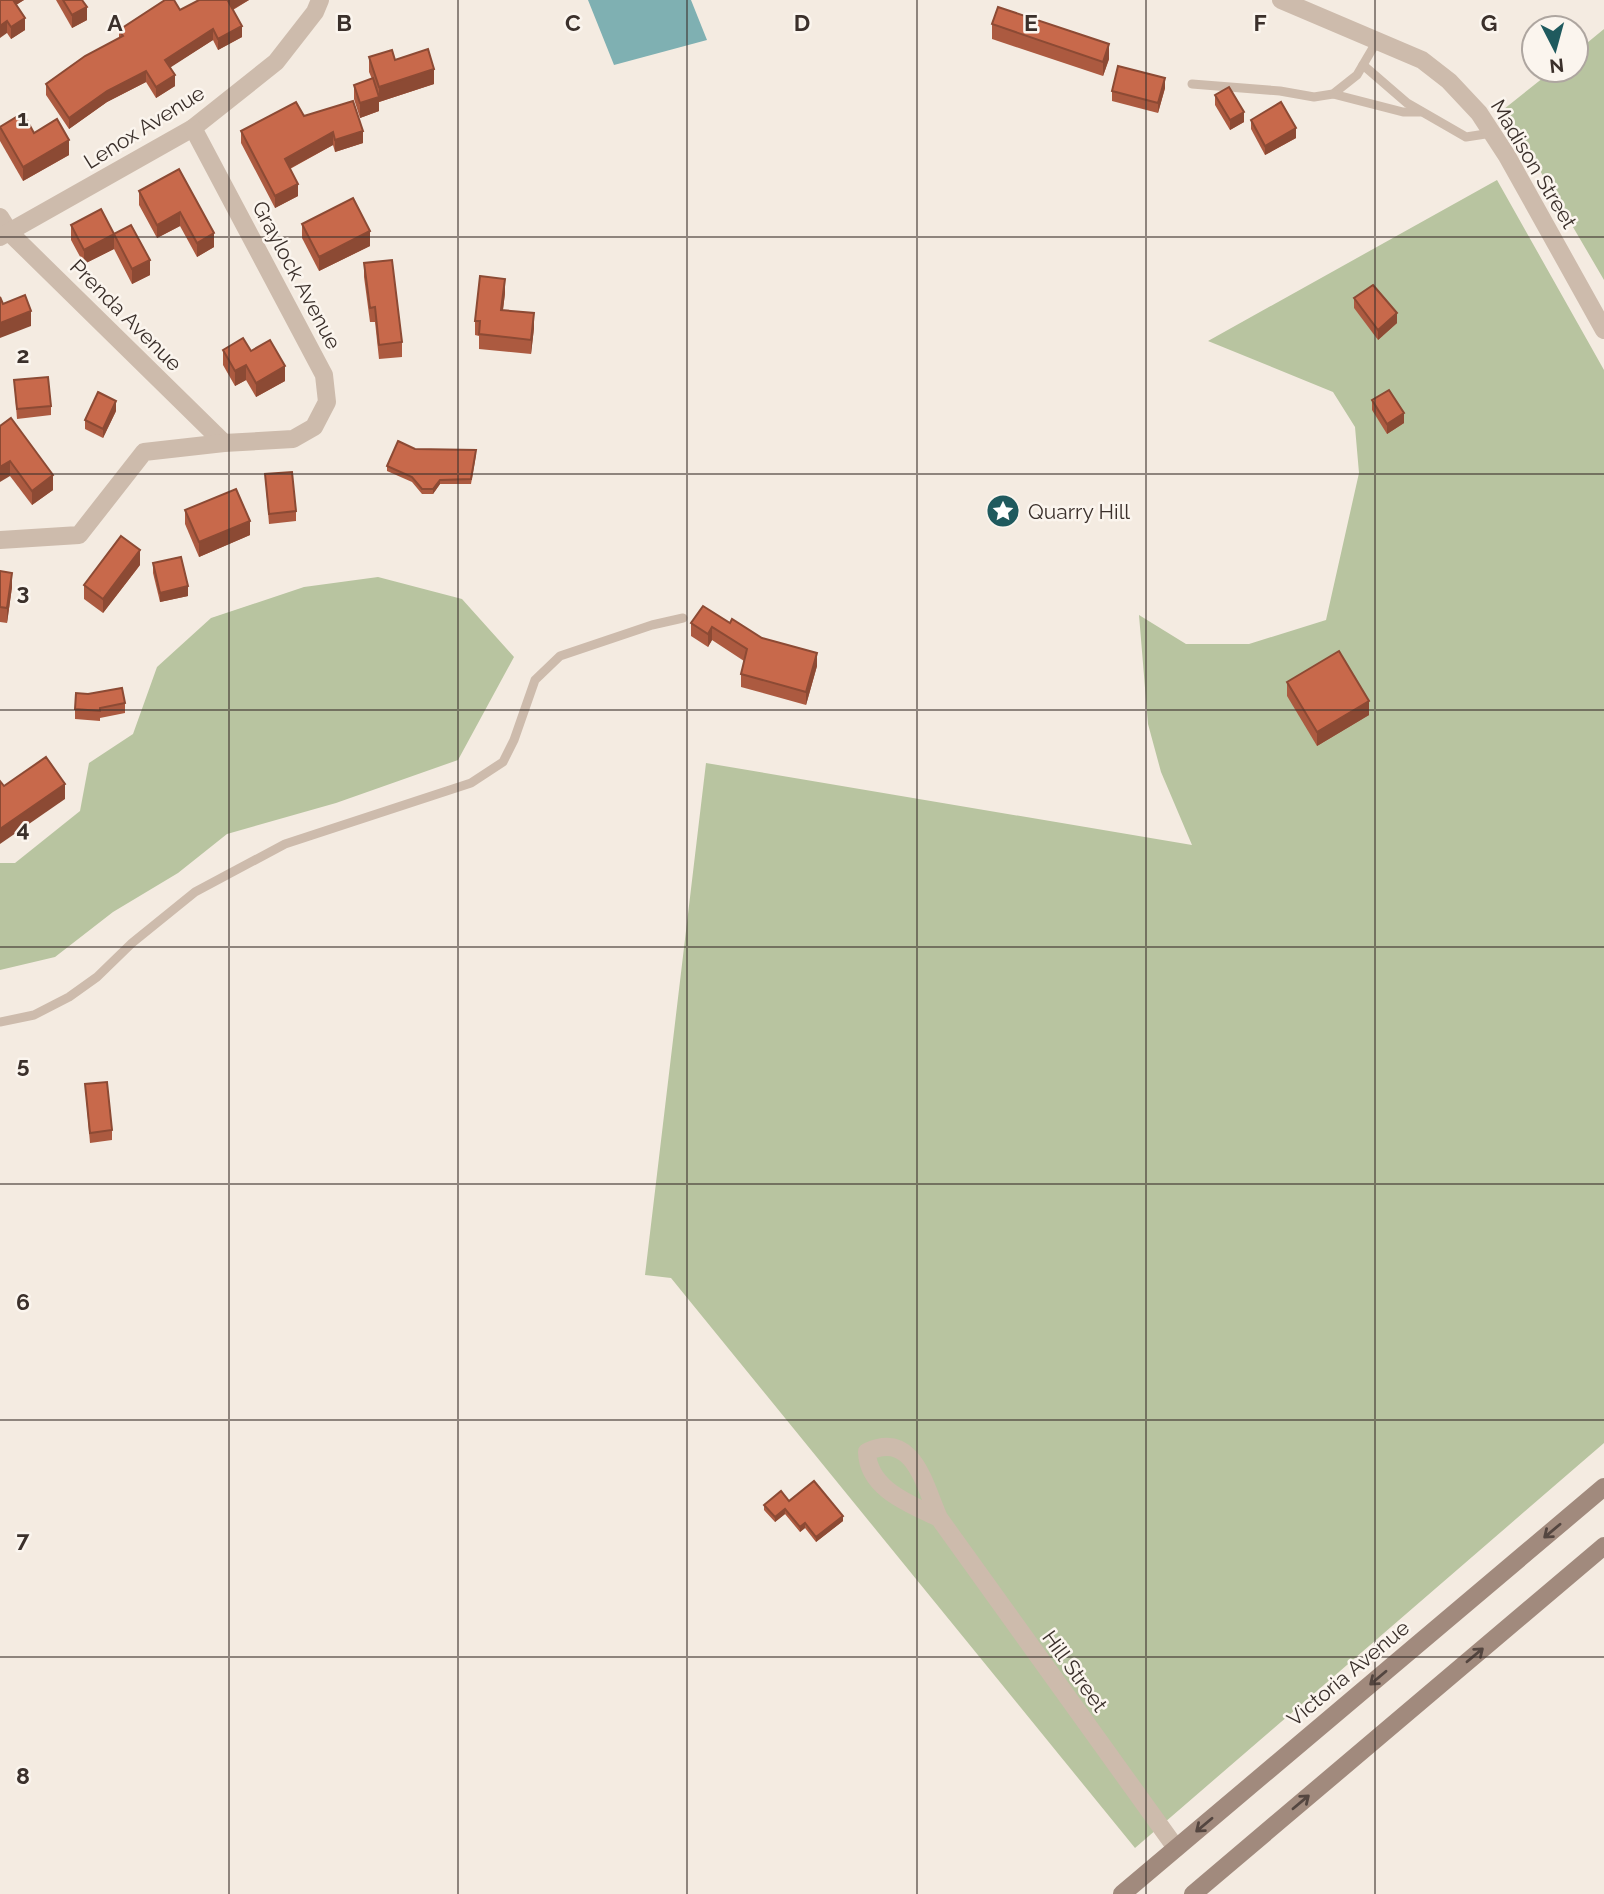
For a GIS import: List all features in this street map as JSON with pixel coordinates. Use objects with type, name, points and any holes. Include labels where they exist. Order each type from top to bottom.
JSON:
[{"type":"main road","name":"Victoria Avenue","points":[[1122,1894],[1604,1487]]},
{"type":"main road","points":[[1193,1894],[1604,1546]]},
{"type":"street","name":"Lenox Avenue","points":[[5,235],[193,128],[276,62],[315,12],[320,0]]},
{"type":"street","name":"Madison Street","points":[[1281,0],[1422,61],[1449,80],[1479,113],[1492,133],[1604,330]]},
{"type":"street","name":"Graylock Avenue","points":[[0,540],[79,535],[144,452],[293,439],[314,427],[327,402],[324,375],[193,128]]},
{"type":"street","name":"Prenda Avenue","points":[[0,217],[5,235],[224,443]]},
{"type":"street","name":"Hill Street","points":[[939,1518],[898,1498],[874,1477],[867,1465],[867,1452],[879,1446],[890,1445],[902,1449],[912,1458],[939,1518],[1176,1848]]},
{"type":"lane","points":[[1334,94],[1357,75],[1377,41]]},
{"type":"lane","points":[[1363,65],[1407,103],[1466,137],[1492,133]]},
{"type":"lane","points":[[1192,84],[1280,91],[1314,97],[1334,94],[1403,112],[1422,112]]},
{"type":"lane","points":[[0,1022],[34,1015],[69,997],[97,977],[132,943],[195,892],[285,844],[471,783],[502,762],[514,740],[535,680],[560,656],[652,625],[684,618]]},
{"type":"green space","points":[[1604,29],[1604,280],[1504,109],[1535,84],[1590,84],[1590,40]]},
{"type":"green space","points":[[1497,180],[1604,370],[1604,1443],[1135,1848],[671,1278],[645,1275],[706,763],[1192,845],[1161,772],[1148,724],[1139,615],[1186,644],[1249,644],[1326,620],[1359,473],[1355,427],[1333,392],[1208,341]]},
{"type":"green space","points":[[378,577],[462,599],[514,657],[458,760],[336,803],[227,834],[178,873],[113,912],[55,957],[0,970],[0,863],[15,863],[80,811],[89,763],[133,734],[157,667],[211,618],[304,587]]},
{"type":"water","points":[[588,0],[691,0],[707,40],[614,65]]},
{"type":"building","points":[[0,0],[13,0],[25,18],[11,27],[7,21],[0,26]]},
{"type":"building","points":[[63,0],[82,0],[87,7],[72,15]]},
{"type":"building","points":[[165,0],[174,0],[180,10],[199,0],[230,0],[228,1],[242,26],[218,39],[213,29],[165,60],[175,75],[156,87],[146,71],[107,91],[69,118],[46,84],[85,56],[123,36],[119,30]]},
{"type":"building","points":[[998,7],[1109,44],[1103,62],[992,24]]},
{"type":"building","points":[[428,49],[434,69],[379,87],[369,57],[392,50],[395,60]]},
{"type":"building","points":[[1118,66],[1165,78],[1158,103],[1112,91]]},
{"type":"building","points":[[373,78],[379,97],[360,103],[354,85]]},
{"type":"building","points":[[1229,87],[1244,112],[1230,120],[1215,95]]},
{"type":"building","points":[[353,101],[363,131],[335,140],[333,132],[285,159],[298,184],[275,196],[241,131],[296,102],[304,116]]},
{"type":"building","points":[[1281,102],[1296,128],[1265,146],[1251,120]]},
{"type":"building","points":[[23,113],[34,133],[57,119],[69,140],[23,167],[0,127]]},
{"type":"building","points":[[179,169],[214,233],[197,243],[180,212],[157,225],[139,191]]},
{"type":"building","points":[[353,198],[370,231],[319,257],[302,224]]},
{"type":"building","points":[[101,209],[114,234],[84,250],[71,225]]},
{"type":"building","points":[[131,225],[150,260],[132,269],[114,234]]},
{"type":"building","points":[[392,260],[402,342],[379,345],[375,307],[370,308],[364,263]]},
{"type":"building","points":[[480,276],[505,279],[501,310],[534,313],[531,340],[479,334],[480,321],[475,321]]},
{"type":"building","points":[[1373,285],[1397,313],[1378,330],[1354,298]]},
{"type":"building","points":[[25,295],[31,311],[0,323],[0,297],[3,304]]},
{"type":"building","points":[[243,338],[251,351],[270,340],[285,366],[256,383],[246,365],[235,371],[223,350]]},
{"type":"building","points":[[48,377],[51,406],[17,409],[14,380]]},
{"type":"building","points":[[1389,390],[1404,413],[1387,424],[1372,400]]},
{"type":"building","points":[[98,392],[116,401],[103,429],[85,420]]},
{"type":"building","points":[[11,418],[53,475],[32,491],[10,461],[0,467],[0,426]]},
{"type":"building","points":[[398,441],[415,449],[476,450],[471,479],[440,480],[433,489],[422,489],[412,477],[387,466]]},
{"type":"building","points":[[292,472],[296,511],[269,514],[265,474]]},
{"type":"building","points":[[236,489],[250,521],[199,542],[185,510]]},
{"type":"building","points":[[121,536],[140,550],[103,599],[84,585]]},
{"type":"building","points":[[181,557],[188,586],[160,593],[153,563]]},
{"type":"building","points":[[0,571],[12,573],[7,608],[0,607]]},
{"type":"building","points":[[703,606],[730,623],[732,619],[762,638],[817,653],[806,692],[741,674],[747,649],[712,627],[708,634],[691,623]]},
{"type":"building","points":[[1339,651],[1369,701],[1317,732],[1287,682]]},
{"type":"building","points":[[122,688],[125,703],[100,708],[100,711],[75,709],[76,693],[88,694]]},
{"type":"building","points":[[46,757],[65,784],[0,829],[0,781],[4,786]]},
{"type":"building","points":[[107,1082],[112,1130],[90,1133],[85,1084]]},
{"type":"building","points":[[814,1481],[843,1516],[816,1537],[805,1523],[800,1527],[785,1509],[775,1517],[764,1505],[781,1491],[789,1501]]},
{"type":"place","name":"Quarry Hill","points":[[1003,511]]}]
